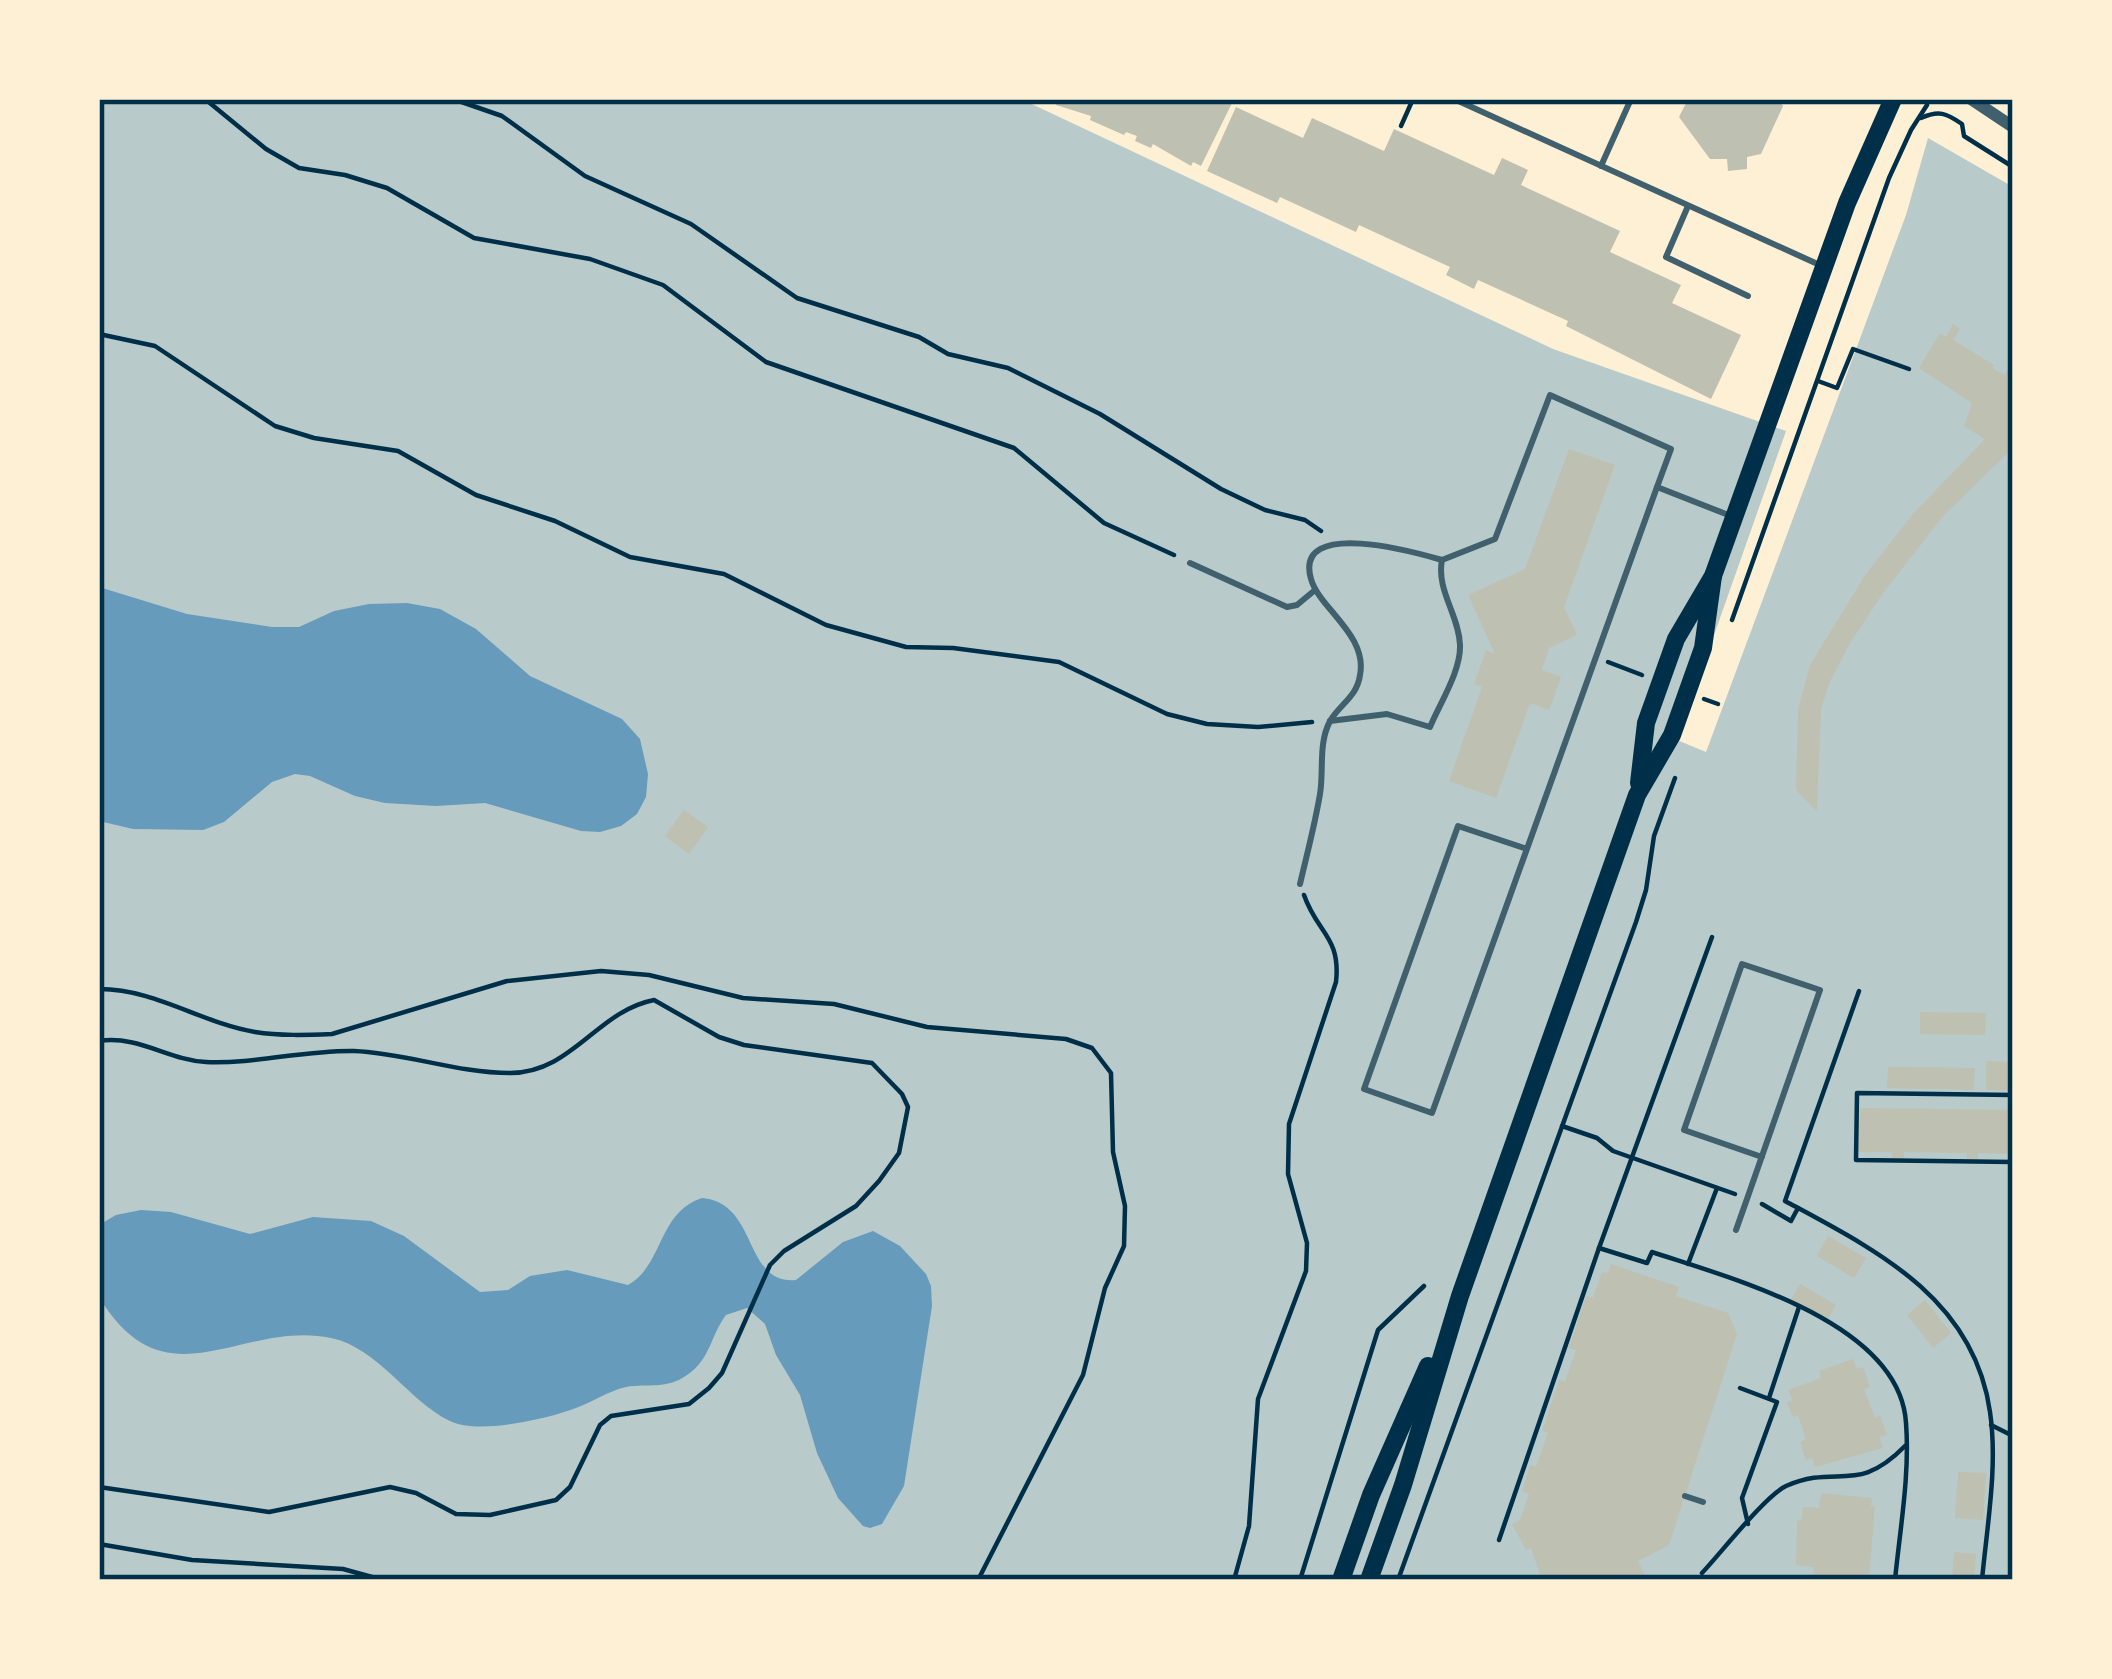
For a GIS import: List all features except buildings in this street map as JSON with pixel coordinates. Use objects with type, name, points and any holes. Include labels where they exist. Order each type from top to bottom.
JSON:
[{"type":"main road","points":[[1637,795],[1646,723],[1676,639],[1713,576],[1823,266],[1893,99]]},
{"type":"main road","points":[[1369,1580],[1460,1296],[1637,795],[1672,735],[1703,648],[1713,576]]},
{"type":"main road","points":[[1341,1580],[1371,1495],[1460,1296]]},
{"type":"street","points":[[1971,99],[2013,127]]},
{"type":"lane","points":[[1454,99],[1823,266]]},
{"type":"lane","points":[[1601,166],[1631,99]]},
{"type":"lane","points":[[1688,206],[1666,257],[1748,296]]},
{"type":"lane","points":[[1300,884],[1322,788],[1320,761],[1330,721],[1350,701],[1360,676],[1360,657],[1334,610],[1316,590],[1309,575],[1310,562],[1322,550],[1340,544],[1391,545],[1442,560],[1495,539],[1550,395],[1671,449],[1432,1113],[1364,1089],[1458,826],[1527,849]]},
{"type":"lane","points":[[1657,487],[1735,518]]},
{"type":"lane","points":[[1330,721],[1387,714],[1430,727],[1460,658],[1460,638],[1439,575],[1442,560]]},
{"type":"lane","points":[[1190,563],[1287,608],[1316,590]]},
{"type":"lane","points":[[1736,1230],[1748,1198],[1820,991],[1742,964],[1684,1130],[1762,1157]]},
{"type":"lane","points":[[1685,1496],[1703,1502]]},
{"type":"path","points":[[205,99],[266,149],[299,168],[386,188],[474,238],[590,259],[663,285],[766,362],[1014,448],[1104,523],[1190,563]]},
{"type":"path","points":[[453,99],[502,116],[586,176],[691,224],[797,298],[919,337],[948,353],[1008,368],[1221,489],[1265,510],[1305,520],[1340,544]]},
{"type":"path","points":[[1401,126],[1413,99]]},
{"type":"path","points":[[1726,635],[1889,178],[1927,105]]},
{"type":"path","points":[[1910,112],[1921,118]]},
{"type":"path","points":[[1921,118],[1946,113],[1962,124],[1964,136],[2013,166]]},
{"type":"path","points":[[99,334],[155,346],[274,426],[398,452],[476,495],[555,521],[630,557],[724,574],[826,625],[906,647],[1059,662],[1167,714],[1207,724],[1258,727],[1330,721]]},
{"type":"path","points":[[1818,381],[1837,388],[1853,349],[1909,370]]},
{"type":"path","points":[[1597,658],[1651,679]]},
{"type":"path","points":[[1399,1580],[1636,922],[1646,890],[1650,851],[1675,778]]},
{"type":"path","points":[[1234,1580],[1249,1526],[1258,1399],[1306,1271],[1307,1244],[1288,1174],[1289,1124],[1336,982],[1339,958],[1300,884]]},
{"type":"path","points":[[1499,1540],[1712,937]]},
{"type":"path","points":[[99,988],[144,993],[254,1032],[332,1034],[507,981],[602,971],[650,975],[743,998],[834,1004],[927,1027],[1066,1039],[1092,1048],[1111,1073],[1113,1153],[1125,1206],[1124,1246],[1105,1288],[1083,1375],[978,1580]]},
{"type":"path","points":[[1859,992],[1785,1201],[1912,1275],[1941,1304],[1979,1374],[1991,1425],[1992,1456],[1982,1580]]},
{"type":"path","points":[[99,1041],[139,1041],[201,1062],[355,1051],[509,1073],[553,1064],[623,1009],[654,1000],[719,1037],[744,1045],[872,1063],[908,1107],[899,1153],[856,1207],[784,1251],[770,1265],[722,1373],[709,1388],[689,1405],[611,1416],[600,1425],[570,1487],[556,1500],[490,1515],[456,1514],[416,1493],[390,1487],[269,1512],[99,1487]]},
{"type":"path","points":[[2013,1095],[1857,1093],[1856,1160],[2013,1162]]},
{"type":"path","points":[[1560,1125],[1598,1138],[1613,1151],[1748,1198],[1791,1221],[1798,1208]]},
{"type":"path","points":[[1688,1264],[1717,1188]]},
{"type":"path","points":[[1599,1248],[1648,1263],[1652,1252],[1772,1291],[1861,1343],[1892,1379],[1906,1420],[1895,1580]]},
{"type":"path","points":[[1300,1580],[1378,1330],[1424,1286]]},
{"type":"path","points":[[1769,1399],[1799,1306]]},
{"type":"path","points":[[1740,1388],[1777,1402],[1742,1498],[1748,1524]]},
{"type":"path","points":[[1991,1425],[2013,1436]]},
{"type":"path","points":[[1702,1573],[1780,1488],[1812,1476],[1856,1478],[1886,1466],[1905,1446]]},
{"type":"path","points":[[99,1544],[192,1560],[343,1570],[383,1580]]},
{"type":"shaded area","points":[[99,99],[1021,99],[1553,349],[1786,431],[1677,740],[1706,752],[1906,215],[1928,138],[2013,187],[2013,1580],[99,1580]]},
{"type":"water","points":[[99,587],[187,614],[272,627],[299,627],[334,611],[369,604],[407,603],[440,609],[476,629],[530,676],[622,719],[640,739],[648,774],[646,797],[637,814],[621,826],[581,831],[485,803],[385,803],[295,774],[272,782],[224,822],[203,830],[133,829],[99,821]]},
{"type":"water","points":[[702,1198],[720,1203],[733,1214],[758,1258],[779,1278],[796,1280],[843,1242],[873,1231],[900,1246],[926,1274],[932,1306],[904,1486],[882,1524],[863,1526],[838,1498],[817,1453],[800,1395],[776,1355],[765,1324],[747,1308],[726,1315],[701,1362],[679,1380],[619,1389],[531,1421],[477,1426],[450,1421],[435,1412],[364,1352],[331,1338],[298,1335],[178,1354],[151,1348],[125,1330],[99,1297],[99,1225],[116,1215],[141,1210],[171,1212],[250,1234],[313,1217],[371,1221],[404,1236],[480,1292],[508,1290],[530,1276],[567,1270],[628,1285],[648,1265],[677,1215]]}]
